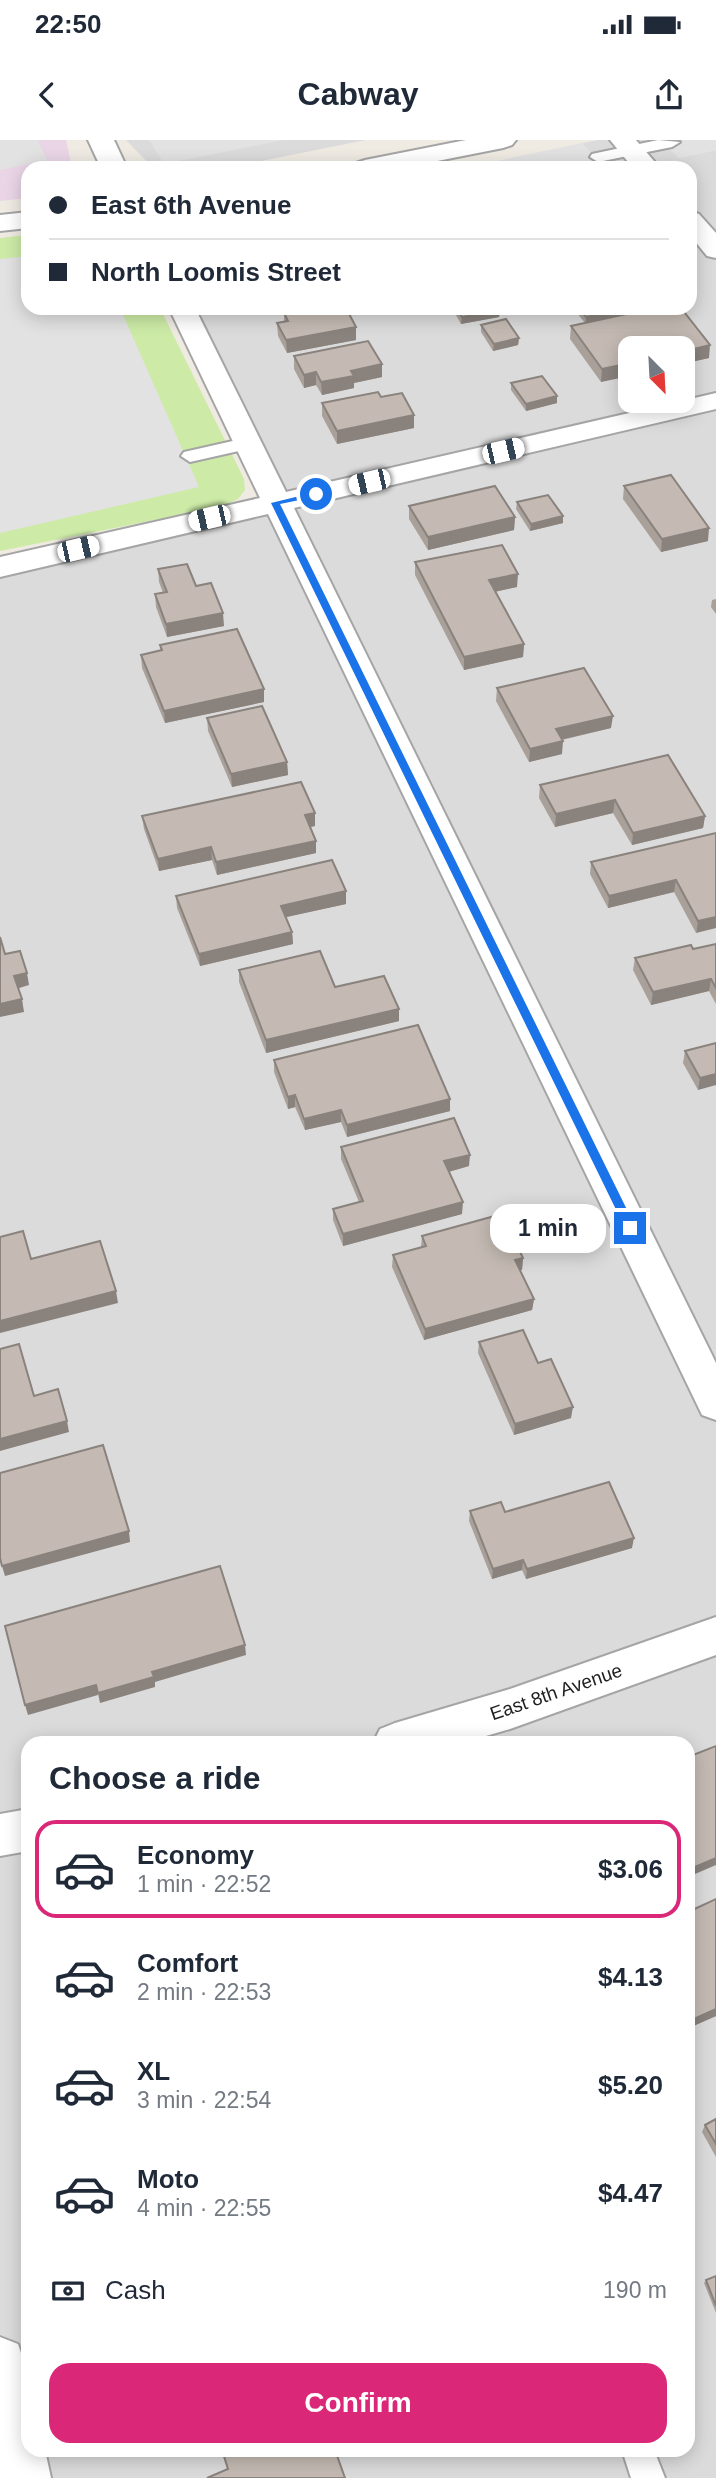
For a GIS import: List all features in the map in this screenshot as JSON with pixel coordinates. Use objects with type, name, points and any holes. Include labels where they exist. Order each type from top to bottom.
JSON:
[{"type":"street","points":[[101,140],[111,161]]},
{"type":"street","points":[[400,161],[503,140]]},
{"type":"street","points":[[0,223],[21,221]]},
{"type":"street","points":[[697,227],[716,250]]},
{"type":"street","points":[[185,315],[716,1403]]},
{"type":"street","points":[[0,567],[716,401]]},
{"type":"street","name":"East 8th Avenue","points":[[419,1736],[510,1709],[716,1636]]},
{"type":"street","points":[[0,1835],[21,1831]]},
{"type":"street","points":[[0,2362],[25,2478]]},
{"type":"lane","points":[[598,157],[634,153],[672,142]]},
{"type":"lane","points":[[190,456],[246,444]]},
{"type":"lane","points":[[640,2457],[648,2478]]},
{"type":"shaded area","points":[[0,140],[66,140],[70,161],[21,161],[21,199],[0,201]]},
{"type":"shaded area","points":[[0,140],[38,140],[47,160],[21,161],[21,166],[0,170]]},
{"type":"shaded area","points":[[126,140],[366,140],[262,161],[146,161]]},
{"type":"shaded area","points":[[149,140],[284,140],[179,161],[162,161]]},
{"type":"shaded area","points":[[599,140],[661,140],[679,158],[716,150],[716,2478],[0,2478],[0,573],[287,506],[194,315],[697,315],[697,161],[598,161],[582,143]]},
{"type":"shaded area","points":[[661,140],[716,140],[716,150],[679,158]]},
{"type":"shaded area","points":[[582,143],[598,161],[496,161]]},
{"type":"shaded area","points":[[21,257],[21,315],[123,315],[199,487],[0,533],[0,259]]},
{"type":"green space","points":[[21,236],[21,315],[163,315],[244,479],[245,490],[238,499],[224,506],[0,551],[0,238]]},
{"type":"building","points":[[285,315],[350,315],[356,327],[286,340],[277,323],[288,321]]},
{"type":"building","points":[[622,315],[686,315],[710,345],[695,349],[695,336],[618,336],[618,366],[602,369],[571,326]]},
{"type":"building","points":[[506,319],[519,338],[494,344],[481,325]]},
{"type":"building","points":[[368,341],[382,364],[351,371],[354,376],[321,382],[316,372],[304,375],[294,356]]},
{"type":"building","points":[[542,376],[557,396],[526,404],[511,383]]},
{"type":"building","points":[[378,392],[381,397],[402,393],[414,415],[337,431],[322,403]]},
{"type":"building","points":[[671,475],[709,528],[662,539],[624,486]]},
{"type":"building","points":[[495,486],[515,517],[428,537],[409,506]]},
{"type":"building","points":[[548,495],[563,516],[531,524],[517,502]]},
{"type":"building","points":[[502,545],[518,574],[489,580],[524,644],[464,657],[415,562]]},
{"type":"building","points":[[187,564],[196,586],[211,583],[223,613],[166,624],[155,594],[167,592],[158,569]]},
{"type":"building","points":[[237,629],[264,689],[164,711],[141,655],[162,650],[160,645]]},
{"type":"building","points":[[584,668],[613,716],[556,729],[563,741],[530,749],[497,688]]},
{"type":"building","points":[[262,706],[287,762],[231,774],[207,718]]},
{"type":"building","points":[[668,755],[705,816],[633,833],[615,800],[556,814],[540,785]]},
{"type":"building","points":[[301,782],[315,813],[305,815],[316,841],[216,862],[211,847],[158,859],[142,816]]},
{"type":"building","points":[[716,833],[716,917],[698,921],[676,880],[609,896],[591,862]]},
{"type":"building","points":[[332,860],[346,891],[281,906],[292,932],[199,954],[176,896]]},
{"type":"building","points":[[0,937],[5,954],[20,951],[27,973],[14,976],[22,999],[0,1004]]},
{"type":"building","points":[[716,944],[716,988],[711,979],[653,992],[635,958],[691,945],[693,949]]},
{"type":"building","points":[[320,951],[335,987],[384,976],[399,1009],[266,1040],[239,970]]},
{"type":"building","points":[[418,1025],[450,1099],[347,1125],[341,1110],[304,1119],[295,1095],[288,1097],[274,1060]]},
{"type":"building","points":[[716,1043],[716,1074],[700,1078],[685,1051]]},
{"type":"building","points":[[454,1118],[470,1155],[444,1161],[463,1202],[343,1234],[333,1209],[363,1201],[341,1147]]},
{"type":"building","points":[[502,1214],[523,1258],[515,1260],[534,1299],[425,1329],[393,1255],[426,1246],[422,1236]]},
{"type":"building","points":[[23,1231],[31,1259],[100,1241],[116,1291],[0,1321],[0,1237]]},
{"type":"building","points":[[523,1330],[538,1363],[551,1359],[573,1407],[515,1424],[479,1342]]},
{"type":"building","points":[[19,1344],[34,1396],[58,1389],[67,1421],[0,1439],[0,1349]]},
{"type":"building","points":[[103,1445],[129,1531],[2,1566],[0,1473]]},
{"type":"building","points":[[609,1482],[634,1538],[527,1569],[523,1560],[493,1569],[470,1511],[501,1502],[505,1512]]},
{"type":"building","points":[[220,1566],[245,1645],[152,1672],[154,1677],[98,1693],[96,1685],[25,1705],[5,1626]]},
{"type":"building","points":[[716,1746],[716,1858],[695,1867],[695,1754]]},
{"type":"building","points":[[716,1899],[716,2009],[695,2019],[695,1909]]},
{"type":"building","points":[[716,2119],[716,2144],[705,2125]]},
{"type":"building","points":[[716,2276],[716,2306],[706,2280]]},
{"type":"building","points":[[224,2457],[338,2457],[345,2478],[207,2478],[228,2469]]},
{"type":"route","points":[[316,494],[275,503],[630,1228]]}]
